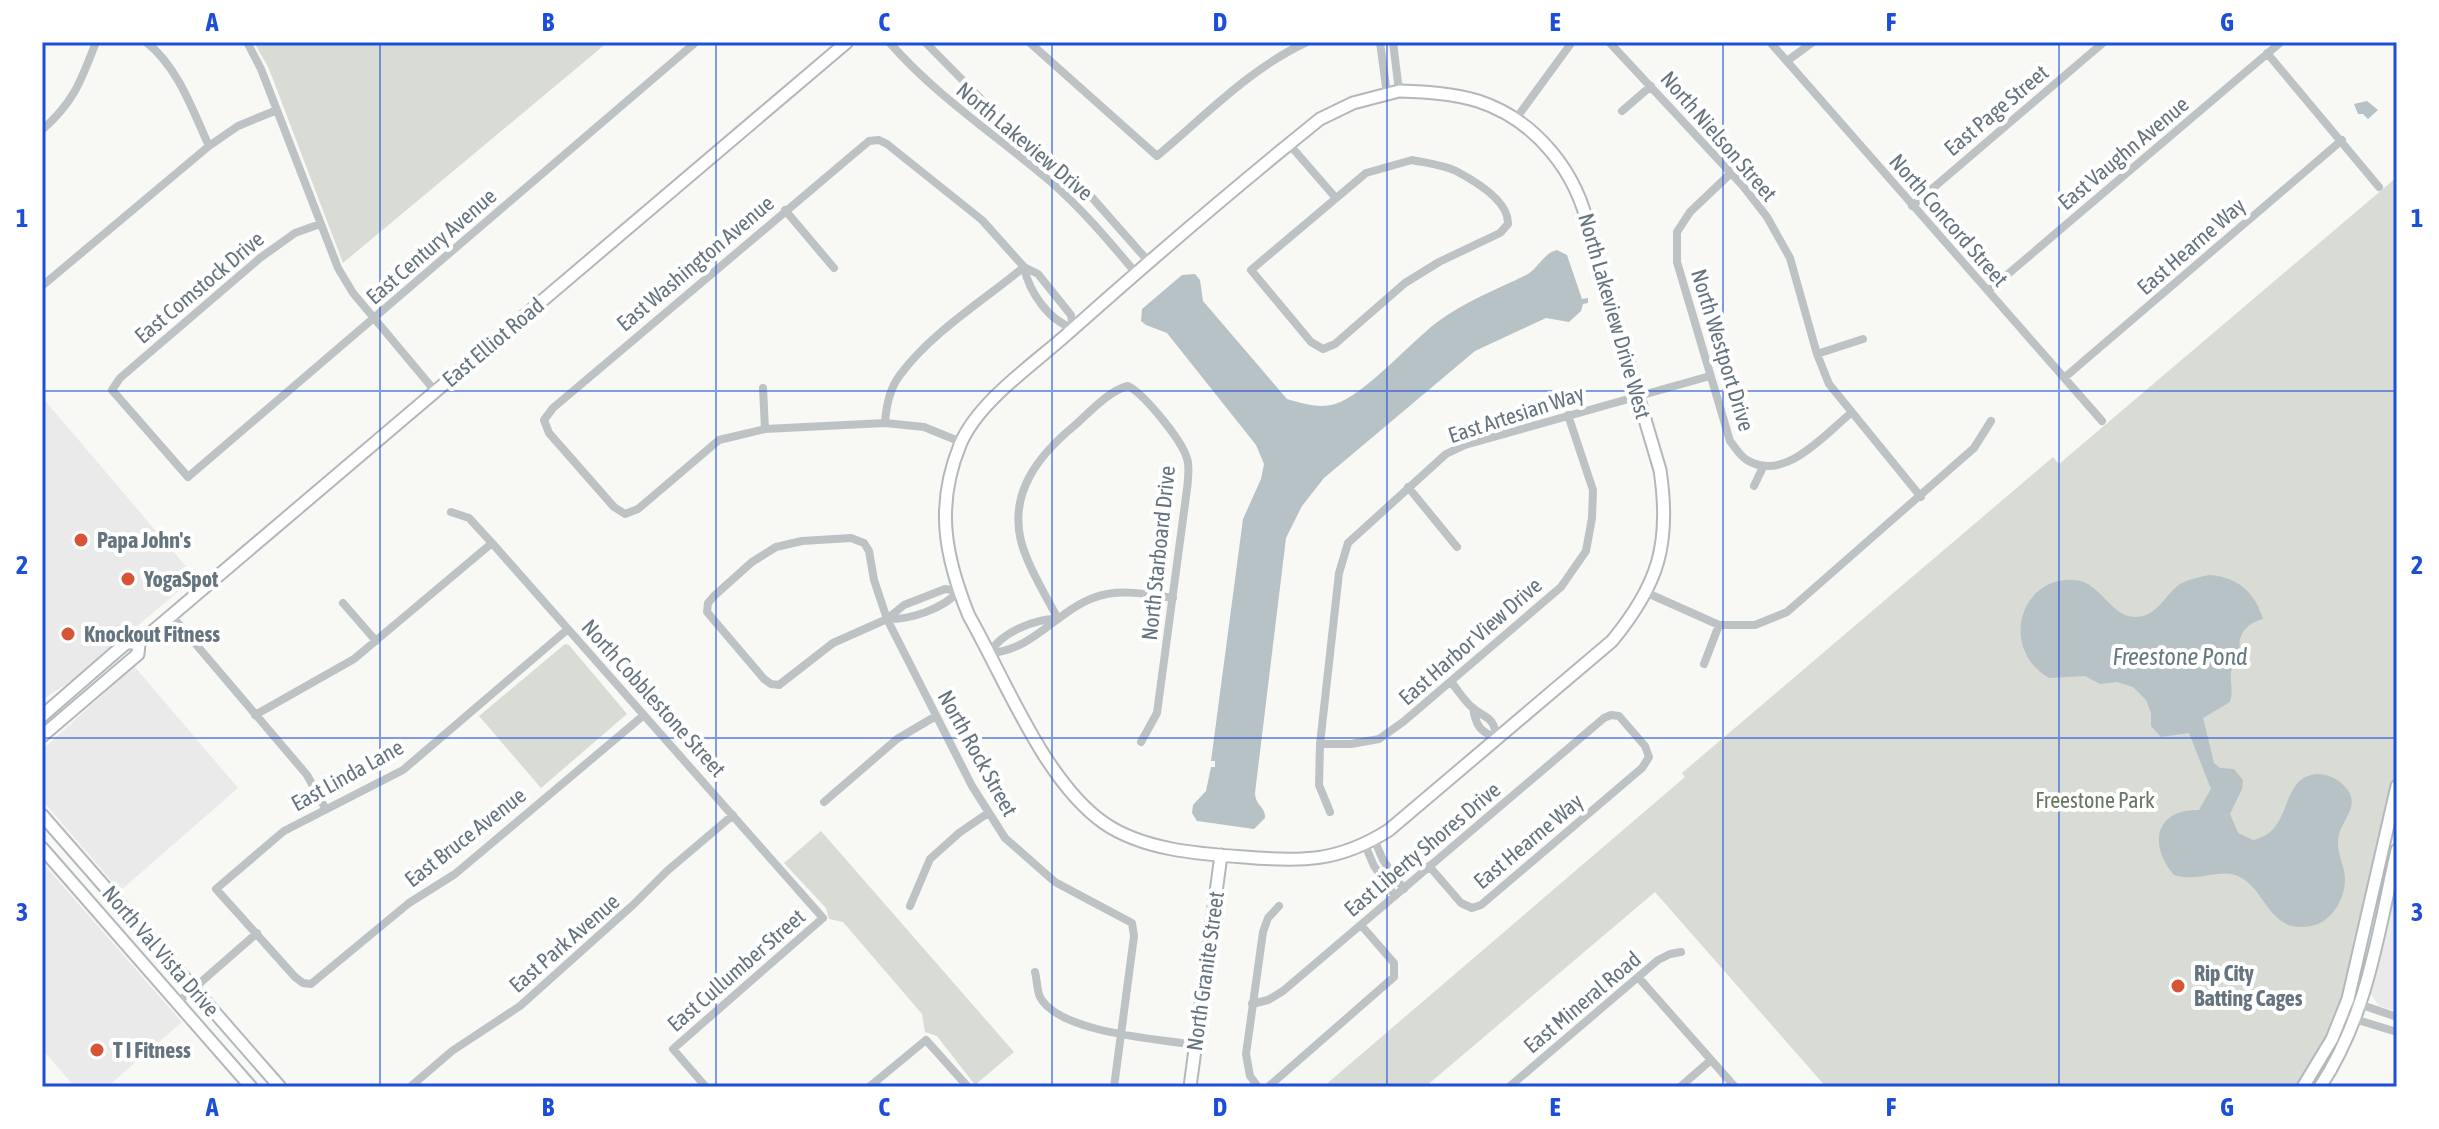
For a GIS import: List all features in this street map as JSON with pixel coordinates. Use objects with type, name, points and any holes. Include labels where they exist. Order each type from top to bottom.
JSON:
[{"type":"street","points":[[42,130],[63,111],[71,98],[96,42]]},
{"type":"street","points":[[146,42],[172,71],[209,146]]},
{"type":"street","points":[[247,42],[277,110],[338,268],[353,293],[435,391]]},
{"type":"street","name":"East Century Avenue","points":[[188,477],[696,42]]},
{"type":"street","name":"East Elliot Road","points":[[42,716],[126,643],[139,643],[847,42]]},
{"type":"street","name":"North Lakeview Drive","points":[[889,42],[922,78],[1053,185],[1141,267]]},
{"type":"street","name":"North Lakeview Drive","points":[[925,42],[985,103],[1094,198],[1141,267]]},
{"type":"street","points":[[1029,42],[1157,156],[1251,77],[1286,51],[1307,42]]},
{"type":"street","points":[[1380,42],[1393,92]]},
{"type":"street","points":[[1393,42],[1393,92]]},
{"type":"street","points":[[1515,120],[1572,42]]},
{"type":"street","name":"North Nielson Street","points":[[1609,42],[1731,173],[1767,217],[1786,249],[1829,384],[1921,497]]},
{"type":"street","name":"North Concord Street","points":[[1770,42],[2102,421]]},
{"type":"street","points":[[1787,61],[1813,42]]},
{"type":"street","name":"East Page Street","points":[[1912,206],[2104,42]]},
{"type":"street","name":"East Vaughn Avenue","points":[[1988,291],[2281,42]]},
{"type":"street","points":[[2267,53],[2379,187]]},
{"type":"street","points":[[1622,111],[1651,86]]},
{"type":"street","name":"North Lakeview Drive West","points":[[1393,92],[1448,94],[1479,101],[1535,134],[1558,158],[1584,208],[1660,470],[1666,507],[1663,543],[1645,592],[1612,641],[1369,842],[1333,857],[1295,861],[1163,847],[1131,837],[1104,823],[1077,798],[1053,768],[959,591],[947,547],[945,520],[950,477],[961,442],[989,403],[1141,267],[1289,144],[1320,119],[1353,103],[1393,92]]},
{"type":"street","points":[[42,286],[209,146],[238,126],[277,110]]},
{"type":"street","name":"East Washington Avenue","points":[[765,429],[719,440],[638,509],[625,514],[614,507],[549,433],[544,420],[553,408],[785,210],[861,146],[874,140],[887,144],[982,220],[1024,267]]},
{"type":"street","name":"East Hearne Way","points":[[2064,378],[2342,140]]},
{"type":"street","points":[[1289,144],[1335,197]]},
{"type":"street","points":[[1412,160],[1454,170],[1492,195],[1507,212],[1508,224],[1500,233],[1439,262],[1405,283],[1335,344],[1323,349],[1311,342],[1251,270],[1335,197],[1366,173],[1412,160]]},
{"type":"street","name":"North Westport Drive","points":[[1731,173],[1690,212],[1677,232],[1677,262],[1730,441],[1744,459],[1763,467]]},
{"type":"street","points":[[785,210],[834,268]]},
{"type":"street","name":"East Comstock Drive","points":[[188,477],[112,390],[120,378],[260,258],[295,233],[320,224]]},
{"type":"street","points":[[1024,267],[1038,274],[1063,305],[1071,315],[1073,328],[1060,324],[1028,286],[1024,267]]},
{"type":"street","points":[[885,423],[886,407],[898,377],[930,343],[1024,267]]},
{"type":"street","points":[[1817,354],[1863,339]]},
{"type":"street","name":"East Artesian Way","points":[[1330,812],[1319,785],[1320,744],[1339,573],[1348,543],[1446,454],[1465,445],[1710,376]]},
{"type":"street","name":"North Starboard Drive","points":[[1058,619],[1021,543],[1018,515],[1022,492],[1032,469],[1057,440],[1113,392],[1128,386],[1136,390],[1170,430],[1188,460],[1187,489],[1157,713],[1141,742]]},
{"type":"street","points":[[763,388],[765,429],[885,423],[924,427],[961,442]]},
{"type":"street","points":[[1754,486],[1763,467],[1791,461],[1851,413]]},
{"type":"street","name":"East Harbor View Drive","points":[[1320,744],[1351,744],[1379,739],[1451,682],[1561,587],[1586,551],[1592,518],[1593,490],[1568,415]]},
{"type":"street","points":[[1645,592],[1719,625],[1755,625],[1787,612],[1974,448],[1991,421]]},
{"type":"street","points":[[1408,487],[1457,547]]},
{"type":"street","name":"North Cobblestone Street","points":[[451,512],[469,518],[492,543],[823,918]]},
{"type":"street","name":"North Rock Street","points":[[887,619],[833,643],[787,681],[775,685],[764,679],[712,619],[707,607],[714,596],[752,562],[776,547],[802,541],[851,538],[864,543],[869,551],[887,619],[988,813],[1005,838],[1055,882],[1132,923],[1134,936],[1122,1034]]},
{"type":"street","points":[[255,715],[354,659],[492,543]]},
{"type":"street","points":[[887,619],[904,605],[922,597],[945,589],[959,591]]},
{"type":"street","points":[[887,619],[905,619],[946,602],[959,591]]},
{"type":"street","points":[[990,653],[1004,652],[1047,630],[1058,619],[1094,597],[1135,592],[1173,598]]},
{"type":"street","points":[[343,603],[376,641]]},
{"type":"street","points":[[171,615],[307,775],[325,808]]},
{"type":"street","points":[[1704,664],[1719,625]]},
{"type":"street","name":"East Linda Lane","points":[[257,933],[216,889],[284,831],[403,770],[568,629]]},
{"type":"street","name":"East Elliot Road","points":[[42,736],[138,654],[139,643]]},
{"type":"street","points":[[66,715],[66,708],[84,689],[86,677]]},
{"type":"street","points":[[1451,682],[1473,708],[1475,723],[1483,733],[1497,738]]},
{"type":"street","name":"East Bruce Avenue","points":[[257,933],[295,977],[307,984],[320,979],[409,903],[455,874],[644,715]]},
{"type":"street","name":"East Hearne Way","points":[[1429,866],[1463,905],[1472,908],[1481,905],[1642,768],[1649,757],[1645,746],[1622,718],[1611,715]]},
{"type":"street","name":"East Liberty Shores Drive","points":[[1252,1004],[1268,1000],[1283,991],[1601,720],[1611,715]]},
{"type":"street","points":[[824,802],[897,739],[936,716]]},
{"type":"street","points":[[2303,1087],[2322,1059],[2348,999],[2397,786]]},
{"type":"street","points":[[910,906],[930,859],[988,813]]},
{"type":"street","name":"North Val Vista Drive","points":[[42,815],[280,1087]]},
{"type":"street","name":"East Park Avenue","points":[[410,1087],[452,1051],[520,1006],[733,815]]},
{"type":"street","points":[[1369,842],[1404,889]]},
{"type":"street","points":[[1369,842],[1374,866],[1395,896]]},
{"type":"street","name":"North Val Vista Drive","points":[[42,848],[251,1087]]},
{"type":"street","points":[[2320,1087],[2361,1005],[2397,850]]},
{"type":"street","name":"North Granite Street","points":[[1190,1087],[1221,855]]},
{"type":"street","points":[[1258,1087],[1250,1076],[1246,1062],[1252,1004],[1263,932],[1268,918],[1279,906]]},
{"type":"street","name":"East Cullumber Street","points":[[706,1087],[673,1049],[823,918]]},
{"type":"street","points":[[1268,1087],[1394,977],[1394,963],[1361,925]]},
{"type":"street","points":[[177,1003],[257,933]]},
{"type":"street","name":"East Mineral Road","points":[[1509,1087],[1663,957],[1681,952]]},
{"type":"street","points":[[1035,972],[1040,998],[1056,1012],[1093,1030],[1195,1045]]},
{"type":"street","points":[[1638,977],[1735,1087]]},
{"type":"street","points":[[2348,999],[2397,1017]]},
{"type":"street","points":[[2342,1016],[2397,1032]]},
{"type":"street","points":[[1114,1087],[1122,1034]]},
{"type":"street","points":[[869,1087],[926,1040],[968,1087]]},
{"type":"street","points":[[1680,1087],[1711,1060]]},
{"type":"shaded area","points":[[42,397],[195,577],[76,678],[42,700]]},
{"type":"shaded area","points":[[134,666],[238,788],[120,891],[42,800],[42,750]]},
{"type":"shaded area","points":[[42,862],[182,1022],[107,1087],[75,1087],[42,1049]]},
{"type":"shaded area","points":[[2397,873],[2397,1011],[2379,1006],[2370,993]]},
{"type":"green space","points":[[254,42],[608,42],[343,263],[269,69]]},
{"type":"green space","name":"Freestone Park","points":[[2397,177],[2397,765],[2348,979],[2330,1033],[2317,1059],[2296,1087],[1826,1087],[1655,892],[1425,1087],[1323,1087],[1685,777],[1682,773],[2053,457],[2059,464]]},
{"type":"green space","points":[[565,644],[627,714],[541,788],[479,716]]},
{"type":"green space","points":[[821,831],[1014,1052],[975,1085],[937,1036],[925,1032],[922,1014],[843,922],[829,919],[826,908],[784,863]]},
{"type":"water","points":[[2367,101],[2378,110],[2368,119],[2358,114],[2354,104]]},
{"type":"water","points":[[1557,250],[1567,255],[1582,299],[1588,298],[1581,311],[1569,322],[1546,318],[1475,351],[1324,478],[1302,506],[1286,538],[1255,793],[1265,818],[1254,829],[1197,821],[1192,813],[1193,805],[1206,791],[1211,767],[1215,767],[1215,761],[1211,761],[1243,519],[1261,479],[1264,464],[1256,445],[1167,333],[1141,321],[1142,309],[1182,275],[1195,274],[1200,280],[1203,301],[1287,399],[1323,406],[1335,404],[1359,391],[1446,315],[1528,274]]},
{"type":"water","name":"Freestone Pond","points":[[2210,575],[2229,579],[2244,588],[2260,609],[2263,619],[2246,628],[2240,638],[2242,657],[2231,673],[2230,702],[2203,718],[2214,763],[2220,768],[2234,769],[2243,780],[2230,814],[2238,833],[2253,840],[2266,835],[2275,827],[2296,784],[2305,777],[2317,774],[2332,777],[2348,790],[2351,798],[2338,843],[2345,875],[2343,894],[2331,915],[2318,924],[2297,927],[2286,924],[2277,918],[2249,883],[2233,874],[2174,875],[2161,852],[2160,831],[2173,816],[2199,810],[2211,789],[2189,733],[2161,737],[2151,726],[2151,713],[2146,700],[2133,687],[2117,682],[2100,684],[2085,676],[2049,678],[2034,666],[2024,650],[2022,617],[2029,602],[2040,590],[2056,582],[2085,582],[2115,609],[2132,617],[2154,611],[2180,584]]},
{"type":"place","name":"Papa John's","points":[[81,540]]},
{"type":"place","name":"YogaSpot","points":[[128,579]]},
{"type":"place","name":"Knockout Fitness","points":[[68,634]]},
{"type":"place","name":"Rip City Batting Cages","points":[[2178,986]]},
{"type":"place","name":"T I Fitness","points":[[97,1050]]}]
